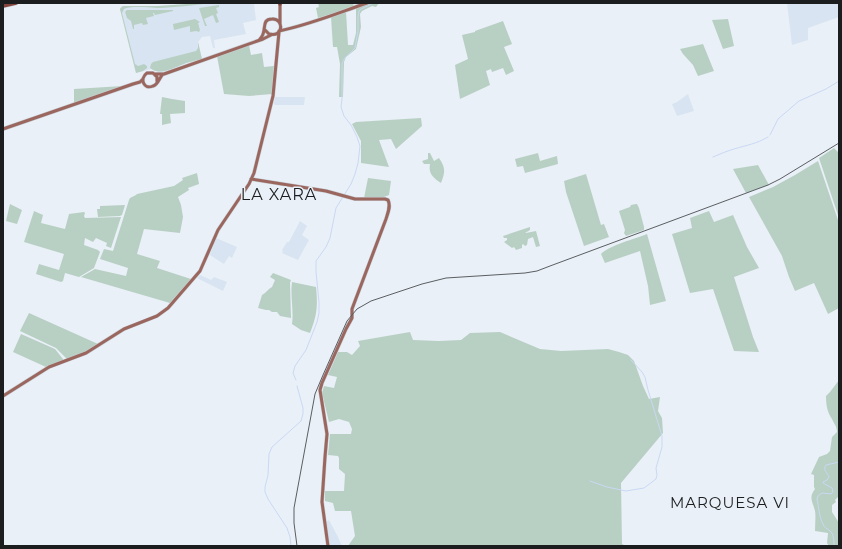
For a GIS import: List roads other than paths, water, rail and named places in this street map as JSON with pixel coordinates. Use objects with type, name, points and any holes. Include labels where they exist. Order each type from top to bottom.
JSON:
[{"type":"main road","points":[[3,6],[16,3]]},
{"type":"main road","points":[[3,396],[49,367],[83,354],[128,328],[162,313],[195,277],[206,259],[218,230],[252,179],[274,96],[280,25],[280,3]]},
{"type":"main road","points":[[133,84],[152,87],[156,85],[159,78],[164,74],[279,32],[367,3]]},
{"type":"main road","points":[[257,41],[264,36],[264,25],[266,22],[270,19],[276,19],[280,15]]},
{"type":"main road","points":[[274,19],[279,21],[283,29],[286,30]]},
{"type":"main road","points":[[265,30],[267,33],[276,37],[278,41]]},
{"type":"main road","points":[[3,130],[140,82],[147,73],[151,72],[155,74],[164,74]]},
{"type":"main road","points":[[155,74],[158,78],[158,82]]},
{"type":"main road","points":[[143,79],[145,85]]},
{"type":"main road","points":[[252,179],[331,191],[358,200],[382,198],[388,200],[390,204],[352,308],[352,318],[331,362],[320,390],[327,434],[324,457],[322,502],[328,546]]},
{"type":"waterway","points":[[296,380],[293,373],[295,366],[306,350],[319,313],[316,261],[326,247],[330,238],[336,208],[351,184],[358,163],[360,146],[357,137],[351,125],[344,116],[341,107],[342,64],[346,57],[355,48],[359,11],[372,4]]},
{"type":"waterway","points":[[770,135],[778,119],[799,101],[826,89],[839,81]]},
{"type":"waterway","points":[[713,157],[768,137]]},
{"type":"waterway","points":[[590,481],[607,487],[626,491],[644,488],[656,479],[656,468],[662,447],[662,436],[645,377],[631,360]]},
{"type":"waterway","points":[[291,546],[287,528],[268,499],[265,492],[265,487],[268,475],[269,454],[272,447],[301,421],[303,408],[297,386]]},
{"type":"waterway","points":[[834,546],[834,538],[830,531],[824,526],[822,521],[817,499],[822,493],[832,493],[832,488],[823,483],[829,477],[825,467],[826,465],[839,462]]},
{"type":"tram line","points":[[297,546],[294,508],[315,394],[347,321],[357,309],[371,301],[422,284],[446,278],[537,271],[768,185],[839,143]]},
{"type":"district","name":"LA XARA","points":[[279,194]]},
{"type":"district","name":"MARQUESA VI","points":[[730,503]]}]
